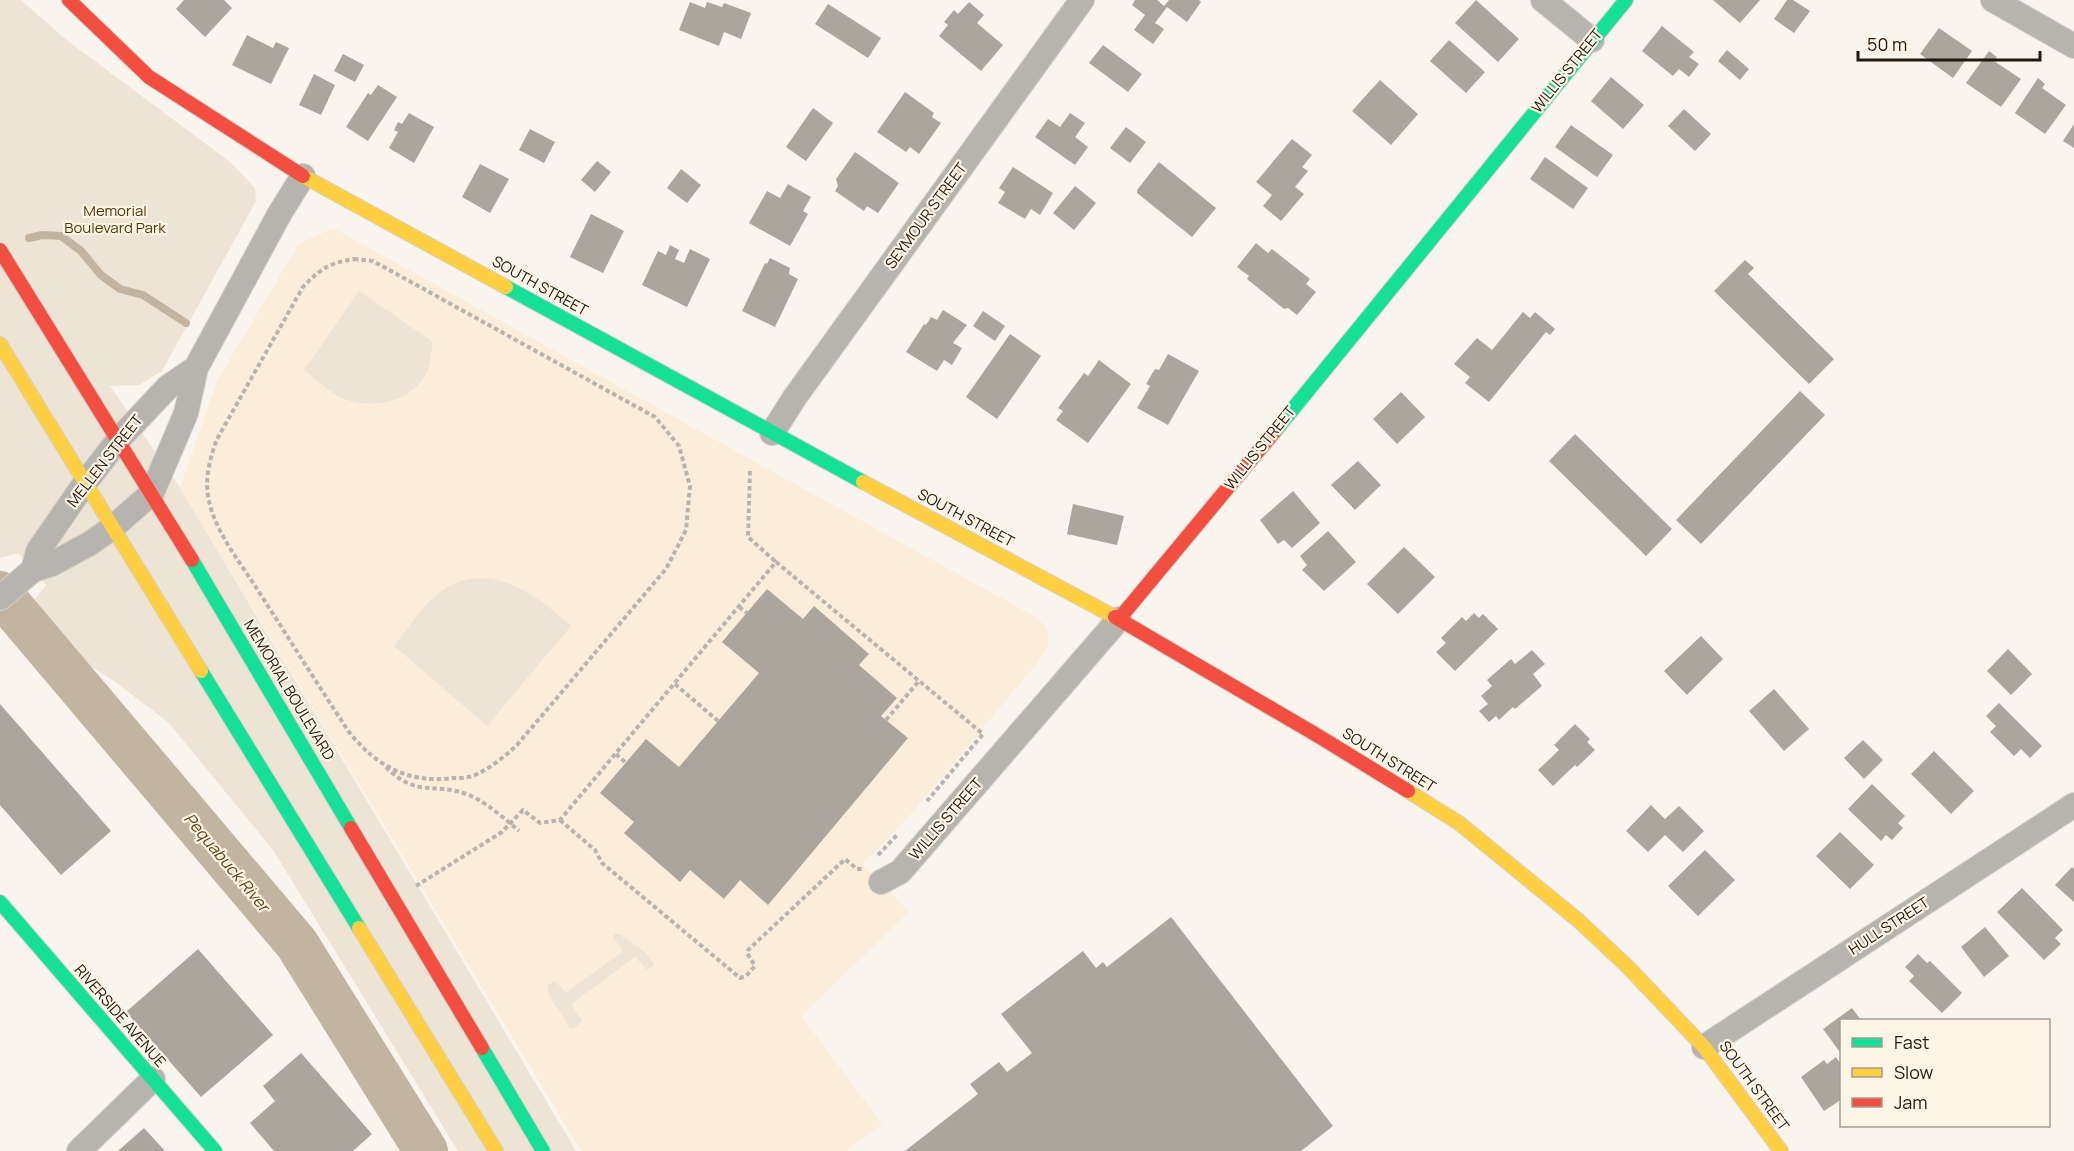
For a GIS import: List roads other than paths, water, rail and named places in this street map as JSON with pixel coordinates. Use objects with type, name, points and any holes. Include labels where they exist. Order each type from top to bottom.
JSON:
[{"type":"main road","name":"SOUTH STREET","points":[[69,0],[149,77],[303,176],[772,433],[1119,619],[1320,737],[1459,823],[1579,921],[1628,967],[1704,1047],[1781,1151]]},
{"type":"main road","name":"WILLIS STREET","points":[[1119,619],[1626,0]]},
{"type":"main road","name":"MEMORIAL BOULEVARD","points":[[0,250],[152,493],[543,1151]]},
{"type":"main road","points":[[0,344],[496,1151]]},
{"type":"main road","name":"RIVERSIDE AVENUE","points":[[0,902],[215,1151]]},
{"type":"street","name":"SEYMOUR STREET","points":[[772,433],[795,397],[1082,0]]},
{"type":"street","points":[[1543,0],[1592,40]]},
{"type":"street","points":[[1993,0],[2074,46]]},
{"type":"street","name":"MELLEN STREET","points":[[0,598],[33,570],[52,564],[83,549],[112,528],[152,493],[186,413],[196,368],[280,213],[303,176]]},
{"type":"street","name":"MELLEN STREET","points":[[33,570],[38,551],[118,440],[168,387],[196,368]]},
{"type":"street","name":"WILLIS STREET","points":[[874,870],[900,872],[1119,619]]},
{"type":"street","name":"HULL STREET","points":[[1704,1047],[2074,805]]},
{"type":"street","points":[[79,1151],[153,1079]]},
{"type":"waterway","points":[[29,238],[42,235],[61,236],[81,251],[101,275],[120,289],[143,295],[186,323]]},
{"type":"waterway","name":"Pequabuck River","points":[[0,593],[297,944],[426,1151]]},
{"type":"park label","name":"Memorial Boulevard Park","points":[[115,220]]}]
